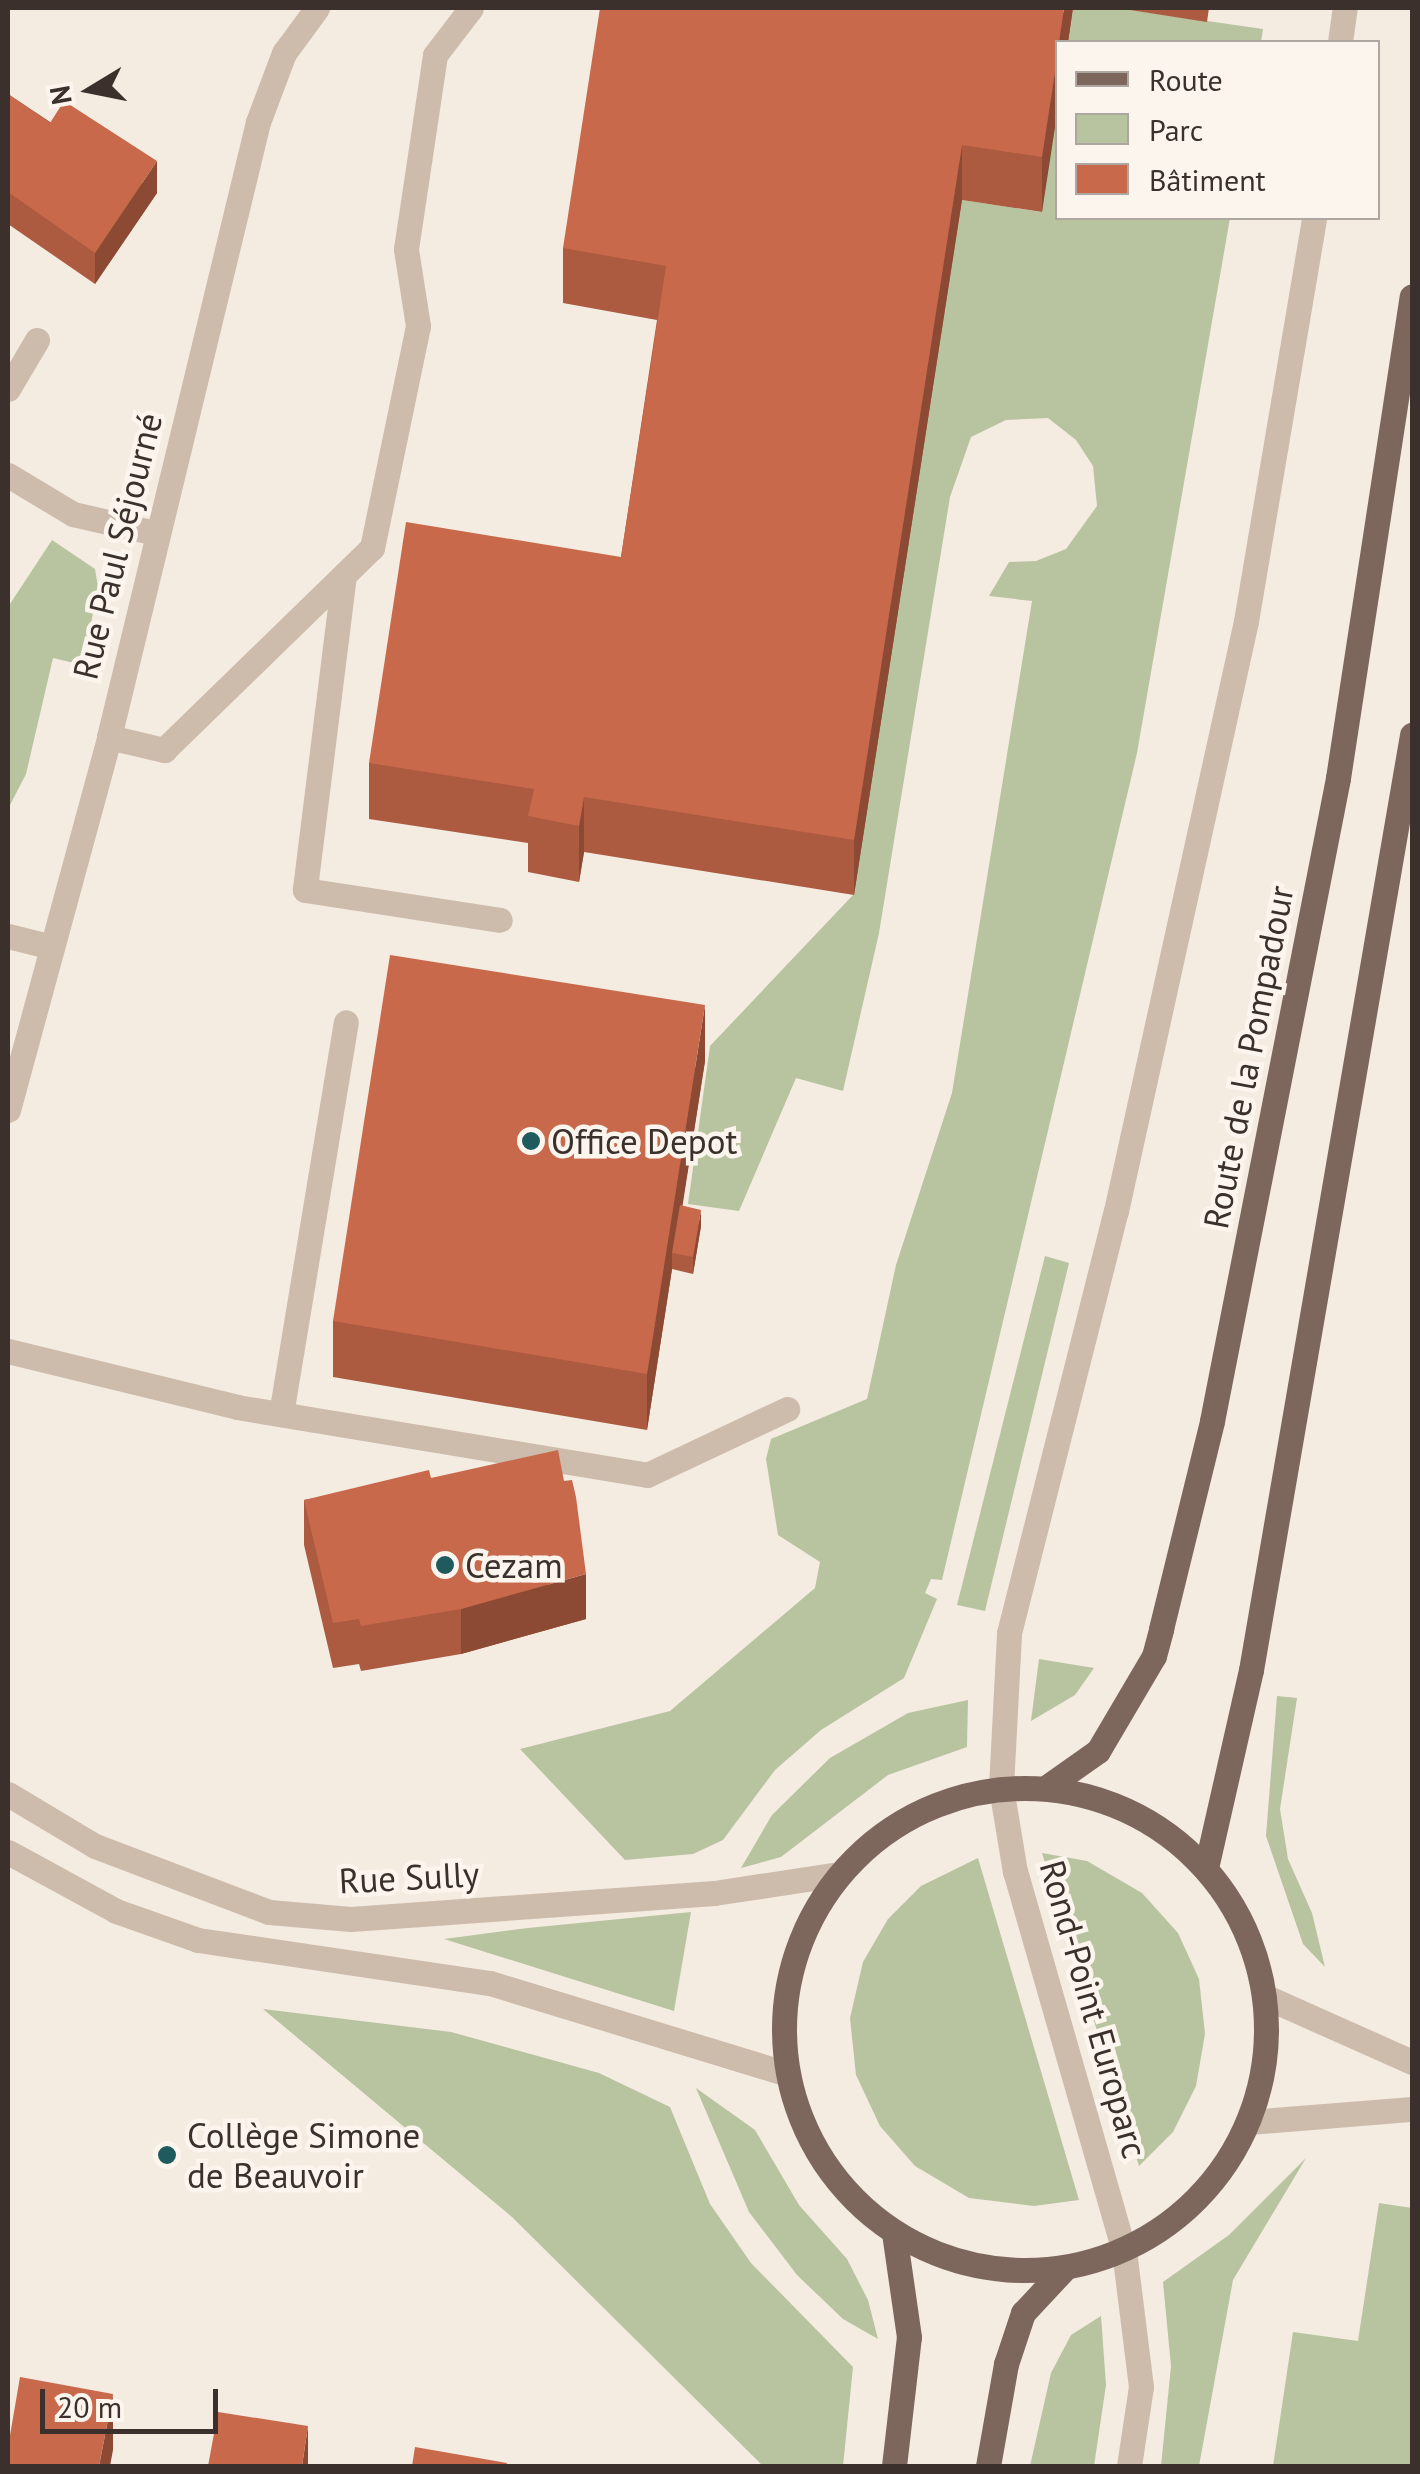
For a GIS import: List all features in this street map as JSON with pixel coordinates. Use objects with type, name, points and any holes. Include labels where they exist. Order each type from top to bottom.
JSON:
[{"type":"main road","name":"Route de la Pompadour","points":[[1047,1787],[1098,1751],[1154,1656],[1189,1515],[1338,778],[1412,297]]},
{"type":"main road","points":[[1206,1868],[1251,1670],[1412,735]]},
{"type":"main road","points":[[1001,1787],[1047,1787],[1120,1805],[1170,1834],[1206,1868],[1250,1939],[1266,1997],[1264,2070],[1249,2122],[1198,2200],[1124,2251],[1064,2269],[1010,2271],[958,2262],[894,2233],[833,2176],[804,2126],[788,2074],[789,1976],[808,1923],[840,1874],[872,1841],[918,1811],[1001,1787]]},
{"type":"main road","points":[[894,2233],[909,2337],[894,2466]]},
{"type":"main road","points":[[988,2466],[1006,2364],[1023,2313],[1064,2269]]},
{"type":"street","name":"Rue Paul Séjourné","points":[[8,1110],[108,737],[258,122],[284,53],[316,8]]},
{"type":"street","points":[[108,737],[164,750],[372,548],[418,326],[406,249],[435,55],[471,8]]},
{"type":"street","points":[[1340,40],[1345,8]]},
{"type":"street","name":"Rond-Point Europarc","points":[[1124,2251],[1015,1872],[1001,1787],[1009,1633],[1116,1211],[1246,621],[1314,220]]},
{"type":"street","points":[[8,389],[37,340]]},
{"type":"street","points":[[8,475],[73,514],[156,533]]},
{"type":"street","points":[[344,574],[305,890],[500,920]]},
{"type":"street","points":[[8,936],[52,947]]},
{"type":"street","points":[[282,1414],[346,1022]]},
{"type":"street","points":[[8,1351],[282,1414],[647,1475],[787,1409]]},
{"type":"street","name":"Rue Sully","points":[[8,1794],[94,1846],[269,1912],[370,1918],[714,1892],[840,1874]]},
{"type":"street","points":[[8,1852],[116,1911],[198,1940],[490,1983],[788,2074]]},
{"type":"street","points":[[1266,1997],[1412,2062]]},
{"type":"street","points":[[1249,2122],[1412,2109]]},
{"type":"street","points":[[1124,2251],[1140,2386],[1128,2466]]},
{"type":"green space","points":[[1073,8],[1117,8],[1263,29],[1261,40],[1067,40]]},
{"type":"green space","points":[[1055,121],[1055,220],[1230,220],[1137,753],[942,1580],[931,1579],[925,1593],[937,1599],[904,1678],[821,1730],[775,1770],[723,1840],[693,1854],[625,1860],[520,1749],[670,1711],[815,1588],[820,1562],[778,1535],[766,1459],[771,1439],[867,1399],[896,1265],[952,1093],[1032,601],[989,596],[1009,562],[1036,561],[1066,549],[1097,506],[1093,466],[1076,440],[1048,418],[1006,420],[971,437],[950,497],[879,933],[843,1091],[796,1078],[739,1211],[688,1204],[710,1046],[853,895],[962,200],[1041,212]]},
{"type":"green space","points":[[52,540],[95,569],[98,587],[83,665],[53,658],[26,774],[8,809],[8,607]]},
{"type":"green space","points":[[1045,1256],[1069,1263],[985,1611],[957,1605]]},
{"type":"green space","points":[[1039,1659],[1094,1668],[1075,1695],[1031,1721]]},
{"type":"green space","points":[[1277,1696],[1297,1698],[1280,1809],[1288,1859],[1312,1913],[1325,1967],[1303,1944],[1266,1836]]},
{"type":"green space","points":[[968,1700],[967,1747],[888,1775],[781,1857],[741,1868],[772,1815],[830,1758],[908,1713]]},
{"type":"green space","points":[[1042,1853],[1087,1861],[1142,1893],[1178,1933],[1199,1979],[1205,2034],[1196,2086],[1173,2132],[1139,2166]]},
{"type":"green space","points":[[978,1858],[1079,2200],[1034,2206],[969,2198],[915,2166],[880,2126],[856,2075],[850,2018],[863,1962],[888,1919],[921,1886]]},
{"type":"green space","points":[[691,1912],[674,2011],[444,1939],[528,1928]]},
{"type":"green space","points":[[263,2009],[451,2032],[599,2073],[670,2107],[710,2204],[751,2263],[853,2367],[843,2466],[763,2466],[512,2217]]},
{"type":"green space","points":[[696,2088],[755,2130],[799,2205],[847,2259],[868,2300],[878,2339],[843,2319],[797,2275],[749,2212]]},
{"type":"green space","points":[[1306,2158],[1233,2280],[1199,2466],[1161,2466],[1171,2366],[1163,2282],[1229,2235]]},
{"type":"green space","points":[[1379,2203],[1412,2208],[1412,2466],[1273,2466],[1293,2332],[1358,2341]]},
{"type":"green space","points":[[1101,2316],[1106,2385],[1094,2466],[1030,2466],[1051,2373],[1071,2335]]},
{"type":"building","points":[[600,8],[1064,8],[1059,40],[1055,40],[1055,72],[1042,157],[962,145],[854,840],[584,797],[579,826],[528,816],[534,789],[369,763],[406,522],[621,557],[666,266],[563,248]]},
{"type":"building","points":[[8,94],[50,123],[64,101],[157,161],[95,253],[8,192]]},
{"type":"building","name":"Office Depot","points":[[390,955],[705,1005],[647,1374],[333,1321]]},
{"type":"building","points":[[680,1205],[701,1210],[693,1257],[672,1253]]},
{"type":"building","name":"Cezam","points":[[558,1450],[564,1481],[572,1480],[576,1497],[586,1574],[461,1609],[361,1626],[359,1619],[333,1623],[304,1500],[429,1470],[431,1478]]},
{"type":"building","points":[[20,2377],[113,2394],[99,2466],[8,2466]]},
{"type":"building","points":[[218,2412],[308,2426],[302,2466],[208,2466]]},
{"type":"building","points":[[415,2447],[507,2463],[412,2466]]},
{"type":"place","name":"Office Depot","points":[[531,1141]]},
{"type":"place","name":"Cezam","points":[[445,1565]]},
{"type":"place","name":"Collège Simone de Beauvoir","points":[[167,2155]]}]
